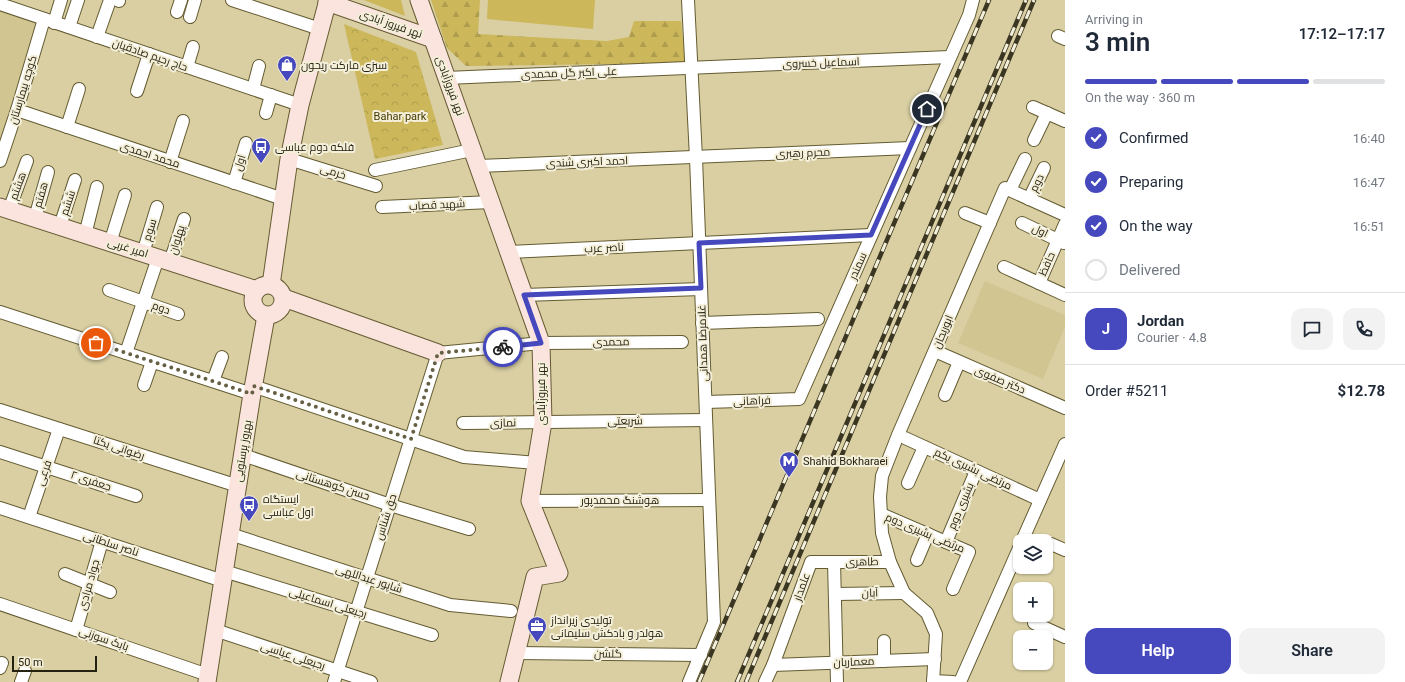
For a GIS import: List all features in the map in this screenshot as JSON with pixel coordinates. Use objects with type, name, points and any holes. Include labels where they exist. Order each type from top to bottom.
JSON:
[{"type":"street","points":[[49,21],[61,0]]},
{"type":"street","points":[[69,28],[78,0]]},
{"type":"street","points":[[97,37],[110,0]]},
{"type":"street","points":[[177,12],[181,0]]},
{"type":"street","points":[[190,17],[195,0]]},
{"type":"street","name":"غلامرضا همدانی","points":[[688,0],[696,158],[714,622],[689,682]]},
{"type":"street","name":"سمندر","points":[[799,399],[969,15],[973,0]]},
{"type":"street","points":[[238,1],[264,5],[320,29]]},
{"type":"street","points":[[264,287],[277,287],[282,292],[284,298],[283,305],[279,312],[273,315],[266,316],[258,312],[254,306],[253,297],[264,287],[283,199],[289,159],[300,105],[327,1]]},
{"type":"street","name":"نهر فیروز آبادی","points":[[327,1],[433,39]]},
{"type":"street","name":"نهر فیروزآبادی","points":[[419,1],[541,343],[543,422],[530,501]]},
{"type":"street","name":"حاج رحیم صادقیان","points":[[0,4],[300,105]]},
{"type":"street","name":"کوچه بیمارستان","points":[[0,161],[49,21]]},
{"type":"street","points":[[187,67],[192,47]]},
{"type":"street","points":[[137,91],[148,54]]},
{"type":"street","name":"اسماعیل خسروی","points":[[691,68],[950,57]]},
{"type":"street","points":[[253,89],[258,66]]},
{"type":"street","name":"علی اکبر گل محمدی","points":[[446,78],[691,68]]},
{"type":"street","points":[[67,127],[80,89]]},
{"type":"street","points":[[266,113],[271,95]]},
{"type":"street","points":[[1033,107],[1065,122]]},
{"type":"street","name":"محمد احمدی","points":[[17,110],[283,199]]},
{"type":"street","points":[[1034,140],[1047,113]]},
{"type":"street","points":[[170,162],[183,121]]},
{"type":"street","name":"اول","points":[[234,183],[246,143]]},
{"type":"street","name":"محرم رهبری","points":[[696,158],[910,148]]},
{"type":"street","points":[[375,170],[472,150]]},
{"type":"street","name":"احمد اکبری شندی","points":[[478,166],[696,158]]},
{"type":"street","name":"خرمی","points":[[289,159],[376,186]]},
{"type":"street","points":[[1025,159],[1008,189],[1065,215]]},
{"type":"street","name":"هشتم","points":[[5,209],[27,161]]},
{"type":"street","name":"دوم","points":[[1029,199],[1044,168]]},
{"type":"street","name":"هفتم","points":[[35,218],[48,172]]},
{"type":"street","name":"ششم","points":[[60,226],[75,180]]},
{"type":"street","points":[[85,235],[97,187]]},
{"type":"street","name":"ابوریحان","points":[[904,593],[890,562],[882,533],[880,497],[882,476],[898,435],[990,223],[1008,189]]},
{"type":"street","points":[[110,243],[125,195]]},
{"type":"street","name":"شهید قصاب","points":[[382,207],[491,202]]},
{"type":"street","name":"سوم","points":[[157,207],[157,258]]},
{"type":"street","name":"امیر غربی","points":[[5,209],[157,258],[264,287]]},
{"type":"street","points":[[965,213],[990,223]]},
{"type":"street","name":"پهلوان","points":[[157,258],[184,219]]},
{"type":"street","name":"اول","points":[[1022,223],[1062,241]]},
{"type":"street","name":"حافظ","points":[[1039,283],[1062,241],[1065,224]]},
{"type":"street","name":"ناصر عرب","points":[[509,252],[871,235]]},
{"type":"street","points":[[126,353],[157,258]]},
{"type":"street","points":[[1004,267],[1065,295]]},
{"type":"street","points":[[524,295],[701,288]]},
{"type":"street","points":[[109,290],[143,302]]},
{"type":"street","points":[[284,298],[438,353]]},
{"type":"street","name":"دوم","points":[[143,302],[178,314]]},
{"type":"street","points":[[0,312],[152,362],[213,381],[253,390],[464,457],[537,463]]},
{"type":"street","name":"بهروز پرستویی","points":[[207,678],[242,455],[266,316]]},
{"type":"street","points":[[702,323],[818,319]]},
{"type":"street","name":"محمدی","points":[[438,353],[541,343],[682,342]]},
{"type":"street","name":"دکتر صفوی","points":[[935,352],[1065,408]]},
{"type":"street","name":"حق شناس","points":[[336,676],[438,353]]},
{"type":"street","points":[[213,381],[222,357]]},
{"type":"street","points":[[144,386],[152,362]]},
{"type":"street","points":[[945,395],[959,362]]},
{"type":"street","name":"فراهانی","points":[[706,402],[799,399]]},
{"type":"street","name":"رضوانی یکتا","points":[[0,410],[238,486]]},
{"type":"street","name":"شریعتی","points":[[543,422],[706,420]]},
{"type":"street","name":"نمازی","points":[[463,423],[543,422]]},
{"type":"street","name":"فرعی","points":[[29,517],[59,429]]},
{"type":"street","name":"مرتضی بشیری یکم","points":[[905,438],[1040,500]]},
{"type":"street","points":[[1025,534],[1040,500],[1062,460],[1065,444]]},
{"type":"street","points":[[908,483],[924,447]]},
{"type":"street","name":"جعفری ۲","points":[[0,452],[136,496]]},
{"type":"street","name":"حسن کوهستانی","points":[[242,455],[469,529]]},
{"type":"street","name":"بشیری دوم","points":[[946,542],[976,471]]},
{"type":"street","name":"هوشنگ محمدپور","points":[[530,501],[710,500]]},
{"type":"street","points":[[509,682],[535,577],[559,573],[530,501]]},
{"type":"street","name":"ناصر سلطانی","points":[[0,508],[102,541],[223,576]]},
{"type":"street","name":"مرتضی بشیری دوم","points":[[881,514],[969,552],[953,589]]},
{"type":"street","name":"شاپور عبداللهی","points":[[230,534],[450,606],[511,611]]},
{"type":"street","points":[[917,560],[928,534]]},
{"type":"street","name":"جواد مرادی","points":[[76,630],[102,541]]},
{"type":"street","points":[[1053,545],[1065,550]]},
{"type":"street","name":"علمدار","points":[[765,682],[773,665],[811,562],[834,562]]},
{"type":"street","points":[[834,562],[837,682]]},
{"type":"street","name":"طاهری","points":[[834,562],[890,562]]},
{"type":"street","points":[[960,682],[1013,562]]},
{"type":"street","points":[[65,574],[110,592]]},
{"type":"street","name":"رجبعلی اسماعیلی","points":[[223,576],[356,611],[432,635]]},
{"type":"street","points":[[904,593],[927,613],[936,634],[933,682],[953,682]]},
{"type":"street","name":"آبان","points":[[835,594],[904,593]]},
{"type":"street","name":"بابک سوزنی","points":[[0,604],[207,678]]},
{"type":"street","points":[[1034,623],[1065,637]]},
{"type":"street","name":"رجبعلی عباسی","points":[[215,630],[336,676],[371,682]]},
{"type":"street","points":[[884,641],[884,661]]},
{"type":"street","name":"گلشن","points":[[516,653],[700,655]]},
{"type":"street","name":"معماریان","points":[[773,665],[935,659]]},
{"type":"shaded area","points":[[0,11],[37,23],[0,144]]},
{"type":"shaded area","points":[[985,281],[1065,315],[1065,327],[1043,379],[958,343]]},
{"type":"green space","points":[[364,0],[401,0],[405,16]]},
{"type":"green space","points":[[431,0],[480,0],[478,34],[607,41],[629,37],[634,21],[681,21],[685,63],[466,66],[447,48]]},
{"type":"green space","points":[[488,0],[595,0],[593,29],[487,19]]},
{"type":"green space","name":"Bahar park","points":[[344,24],[416,52],[443,145],[375,159]]},
{"type":"railway","points":[[699,682],[989,0]]},
{"type":"railway","points":[[737,682],[1026,0]]},
{"type":"railway","points":[[746,682],[1034,0]]},
{"type":"way so far","points":[[96,343],[252,394],[254,386],[411,439],[438,353],[503,347]]},
{"type":"place","name":"سبزی مارکت ریحون","points":[[287,82]]},
{"type":"place","name":"فلکه دوم عباسی","points":[[261,164]]},
{"type":"place","name":"Shahid Bokharaei","points":[[789,478]]},
{"type":"place","name":"ایستگاه اول عباسی","points":[[249,522]]},
{"type":"place","name":"تولیدی زیرانداز هولدر و بادکش سلیمانی","points":[[537,643]]},
{"type":"route","points":[[503,347],[541,343],[524,295],[701,288],[699,243],[871,235],[927,109]]}]
